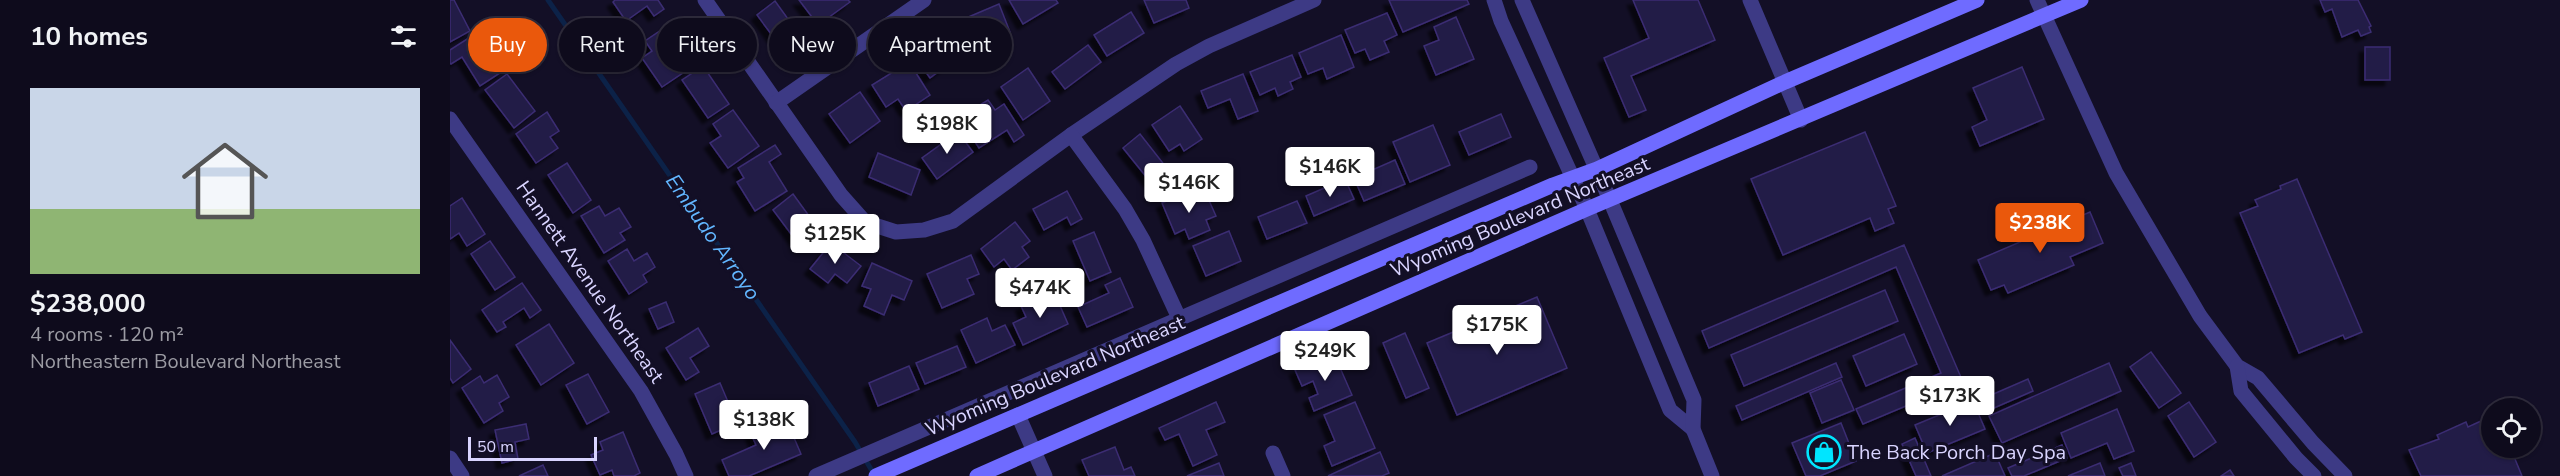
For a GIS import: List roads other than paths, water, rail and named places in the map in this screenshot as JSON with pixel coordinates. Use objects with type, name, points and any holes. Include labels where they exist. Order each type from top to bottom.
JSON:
[{"type":"main road","name":"Wyoming Boulevard Northeast","points":[[876,476],[1571,178],[1597,169],[1785,82],[1977,0]]},
{"type":"main road","name":"Wyoming Boulevard Northeast","points":[[977,476],[1587,209],[2081,0]]},
{"type":"street","points":[[705,0],[841,195],[865,222],[896,232],[924,230],[953,221],[1071,135],[1185,59],[1209,46],[1314,0]]},
{"type":"street","points":[[777,103],[924,0]]},
{"type":"street","points":[[1494,0],[1501,21],[1587,209],[1670,410],[1693,429]]},
{"type":"street","points":[[1522,0],[1597,169],[1694,400],[1693,429],[1712,476]]},
{"type":"street","points":[[1750,0],[1801,120]]},
{"type":"street","points":[[2037,0],[2116,172],[2200,316],[2237,366],[2258,378],[2344,476]]},
{"type":"street","name":"Hannett Avenue Northeast","points":[[450,119],[641,391],[686,476]]},
{"type":"street","points":[[1071,135],[1125,209],[1143,240],[1179,318]]},
{"type":"street","points":[[816,476],[1530,167]]},
{"type":"street","points":[[2237,366],[2241,391],[2296,458],[2314,476]]},
{"type":"street","points":[[1018,415],[1045,476]]},
{"type":"street","points":[[1274,453],[1283,476]]},
{"type":"street","points":[[450,458],[462,476]]},
{"type":"waterway","name":"Embudo Arroyo","points":[[548,0],[855,442],[875,476]]},
{"type":"place","name":"The Back Porch Day Spa","points":[[1824,452]]}]
